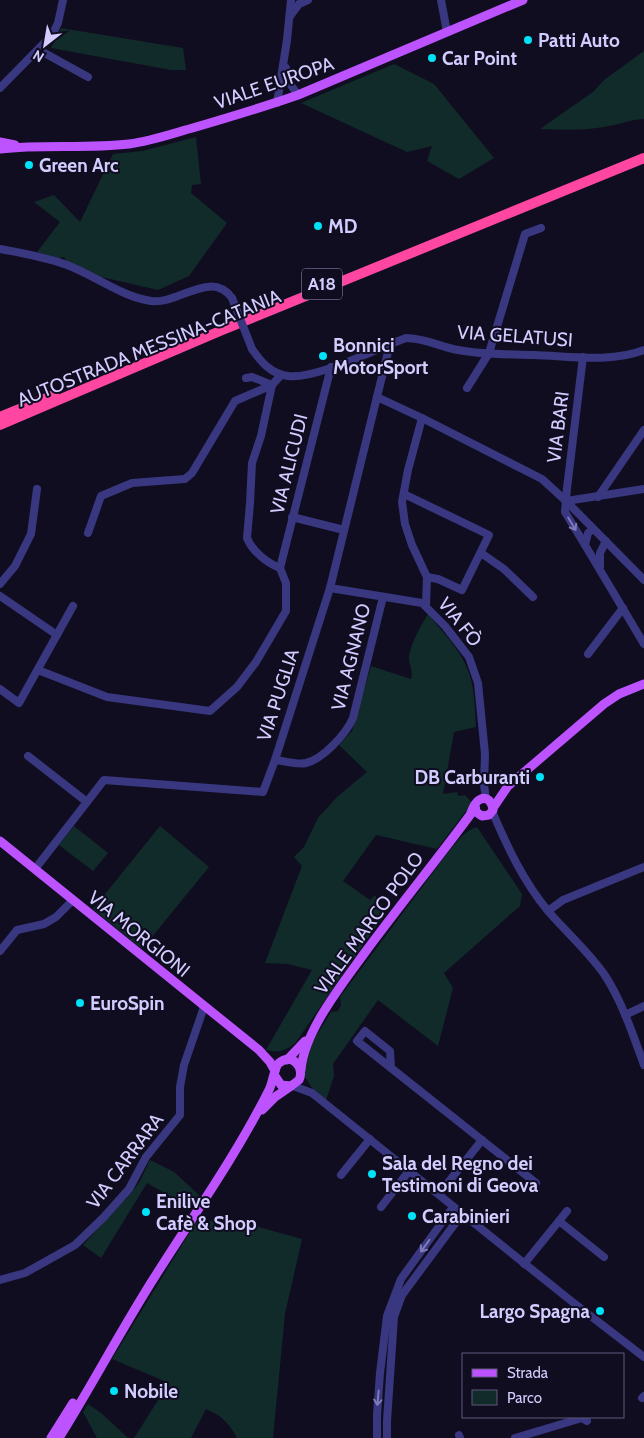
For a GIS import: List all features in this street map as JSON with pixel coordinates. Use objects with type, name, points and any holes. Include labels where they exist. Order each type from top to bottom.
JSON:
[{"type":"highway","name":"AUTOSTRADA MESSINA-CATANIA","points":[[0,417],[644,152]]},
{"type":"highway","points":[[0,427],[220,331],[644,158]]},
{"type":"highway","name":"AUTOSTRADA MESSINA-CATANIA","points":[[0,427],[644,162]]},
{"type":"main road","name":"VIALE EUROPA","points":[[22,147],[97,146],[144,142],[277,103],[523,0]]},
{"type":"main road","points":[[0,142],[22,147]]},
{"type":"main road","points":[[0,150],[22,147]]},
{"type":"main road","points":[[488,813],[476,812],[480,801],[508,786],[604,704],[619,694],[644,684]]},
{"type":"main road","points":[[454,836],[488,813],[508,786]]},
{"type":"main road","points":[[480,801],[492,803],[488,813]]},
{"type":"main road","name":"VIALE MARCO POLO","points":[[313,1031],[346,979],[480,801]]},
{"type":"main road","name":"VIA MORGIONI","points":[[0,841],[259,1050]]},
{"type":"main road","points":[[59,1438],[119,1334],[251,1123],[272,1085],[278,1064],[286,1060],[298,1049],[313,1031]]},
{"type":"main road","points":[[251,1123],[265,1106],[299,1080],[302,1058],[313,1031]]},
{"type":"main road","points":[[259,1050],[296,1063],[301,1073]]},
{"type":"main road","points":[[259,1050],[270,1062],[281,1084],[292,1086]]},
{"type":"main road","points":[[51,1438],[103,1355],[119,1334]]},
{"type":"street","points":[[0,88],[39,50],[56,28],[63,0]]},
{"type":"street","points":[[277,103],[291,0]]},
{"type":"street","points":[[289,18],[300,4],[306,0]]},
{"type":"street","points":[[441,0],[448,32]]},
{"type":"street","points":[[39,50],[88,78]]},
{"type":"street","points":[[285,54],[288,81],[298,95]]},
{"type":"street","points":[[467,388],[489,353],[525,234],[541,228]]},
{"type":"street","points":[[0,249],[29,254],[68,265],[95,280],[145,300],[160,301],[177,298],[204,287],[217,286],[228,292],[232,298],[252,349],[259,359],[267,367],[281,375],[272,386],[262,436],[252,463],[247,538],[249,544],[267,562],[280,568],[286,583],[286,611],[256,662],[237,686],[210,711],[108,697],[38,670]]},
{"type":"street","name":"VIA GELATUSI","points":[[281,375],[299,377],[331,367],[406,338],[419,338],[457,350],[489,353],[582,357],[626,356],[643,353]]},
{"type":"street","name":"VIA PUGLIA","points":[[35,869],[104,780],[263,792],[330,588],[390,344]]},
{"type":"street","name":"VIA BARI","points":[[566,501],[582,357]]},
{"type":"street","name":"VIA ALICUDI","points":[[280,568],[331,367]]},
{"type":"street","points":[[246,378],[252,377],[272,386]]},
{"type":"street","points":[[88,533],[101,496],[132,483],[185,479],[192,473],[236,401],[272,386]]},
{"type":"street","points":[[377,397],[542,479],[644,580]]},
{"type":"street","points":[[422,418],[402,502],[405,524],[412,545],[427,577],[426,605]]},
{"type":"street","points":[[598,497],[644,430]]},
{"type":"street","points":[[0,584],[15,566],[31,534],[37,489]]},
{"type":"street","points":[[566,501],[644,489]]},
{"type":"street","points":[[404,494],[489,535],[462,590],[438,579],[427,577]]},
{"type":"street","points":[[566,501],[565,512],[644,644]]},
{"type":"street","points":[[292,517],[344,530]]},
{"type":"street","points":[[585,545],[588,533],[593,529]]},
{"type":"street","points":[[600,569],[600,554],[606,541]]},
{"type":"street","points":[[481,553],[504,569],[533,597]]},
{"type":"street","name":"VIA FÒ","points":[[330,588],[422,603],[426,605],[469,657],[478,683],[485,754],[484,785],[480,801]]},
{"type":"street","points":[[0,596],[57,635]]},
{"type":"street","name":"VIA AGNANO","points":[[275,760],[299,764],[308,762],[322,755],[349,728],[383,597]]},
{"type":"street","points":[[0,689],[19,703],[73,606]]},
{"type":"street","points":[[588,654],[623,608]]},
{"type":"street","points":[[28,756],[87,802]]},
{"type":"street","points":[[488,813],[496,824],[529,886],[613,988],[644,1065]]},
{"type":"street","points":[[548,911],[563,900],[644,867]]},
{"type":"street","points":[[0,951],[17,930],[44,924],[72,901]]},
{"type":"street","points":[[625,1015],[644,1006]]},
{"type":"street","name":"VIA CARRARA","points":[[0,1280],[25,1273],[75,1245],[104,1218],[129,1189],[146,1157],[180,1115],[180,1087],[184,1065],[204,1007]]},
{"type":"street","points":[[391,1068],[390,1051],[365,1031],[357,1041],[391,1068],[482,1140],[536,1183]]},
{"type":"street","points":[[301,1073],[312,1093]]},
{"type":"street","points":[[292,1086],[312,1093],[524,1264],[644,1357]]},
{"type":"street","points":[[340,1174],[370,1139]]},
{"type":"street","points":[[439,1194],[482,1140]]},
{"type":"street","points":[[381,1207],[409,1171]]},
{"type":"street","points":[[377,1438],[379,1390],[387,1316],[401,1280],[453,1207]]},
{"type":"street","points":[[524,1264],[567,1211]]},
{"type":"street","points":[[387,1438],[386,1421],[394,1317],[402,1294],[462,1214]]},
{"type":"street","points":[[447,1216],[455,1223]]},
{"type":"street","points":[[559,1221],[604,1258]]},
{"type":"street","points":[[515,1438],[582,1418],[587,1421]]},
{"type":"street","points":[[552,1428],[553,1438]]},
{"type":"green space","points":[[61,28],[183,48],[186,70],[171,70],[51,48]]},
{"type":"green space","points":[[644,51],[644,119],[586,129],[540,129],[593,92],[604,80]]},
{"type":"green space","points":[[394,64],[434,84],[494,158],[459,179],[427,161],[432,146],[407,152],[301,103]]},
{"type":"green space","points":[[196,137],[201,184],[192,185],[191,193],[227,223],[189,276],[158,290],[97,276],[65,261],[65,258],[59,259],[37,252],[60,222],[34,202],[54,195],[80,222],[113,154],[142,151]]},
{"type":"green space","points":[[428,614],[458,651],[467,667],[472,682],[476,727],[454,732],[443,794],[457,792],[458,796],[465,795],[472,803],[437,849],[376,835],[343,881],[370,900],[375,895],[384,913],[382,918],[296,1042],[282,1050],[266,1050],[312,970],[288,964],[265,963],[302,866],[294,857],[304,847],[318,818],[337,797],[367,772],[339,745],[352,731],[371,666],[411,679],[410,650]]},
{"type":"green space","points":[[74,826],[108,853],[93,871],[59,845]]},
{"type":"green space","points":[[160,826],[209,867],[142,949],[93,909]]},
{"type":"green space","points":[[477,827],[522,894],[520,906],[444,973],[453,988],[438,1046],[378,1000],[333,1064],[334,1076],[326,1100],[312,1088],[304,1075],[308,1049],[331,1012],[338,1011],[341,1005],[340,997],[449,851],[465,834]]},
{"type":"green space","points":[[150,1160],[174,1172],[199,1195],[191,1208],[147,1183],[101,1258],[83,1245],[132,1192],[140,1181]]},
{"type":"green space","points":[[229,1219],[302,1239],[285,1314],[273,1438],[237,1438],[224,1420],[206,1409],[191,1438],[134,1438],[169,1383],[112,1359],[196,1222]]},
{"type":"green space","points":[[88,1404],[101,1413],[128,1438],[97,1438],[83,1412]]},
{"type":"place","name":"Patti Auto","points":[[528,40]]},
{"type":"place","name":"Car Point","points":[[432,58]]},
{"type":"place","name":"Green Arc","points":[[29,165]]},
{"type":"place","name":"MD","points":[[318,226]]},
{"type":"place","name":"Bonnici MotorSport","points":[[323,356]]},
{"type":"place","name":"DB Carburanti","points":[[540,777]]},
{"type":"place","name":"EuroSpin","points":[[80,1003]]},
{"type":"place","name":"Sala del Regno dei Testimoni di Geova","points":[[372,1174]]},
{"type":"place","name":"Enilive Cafè & Shop","points":[[146,1212]]},
{"type":"place","name":"Carabinieri","points":[[412,1216]]},
{"type":"place","name":"Largo Spagna","points":[[600,1311]]},
{"type":"place","name":"Nobile","points":[[114,1391]]}]
